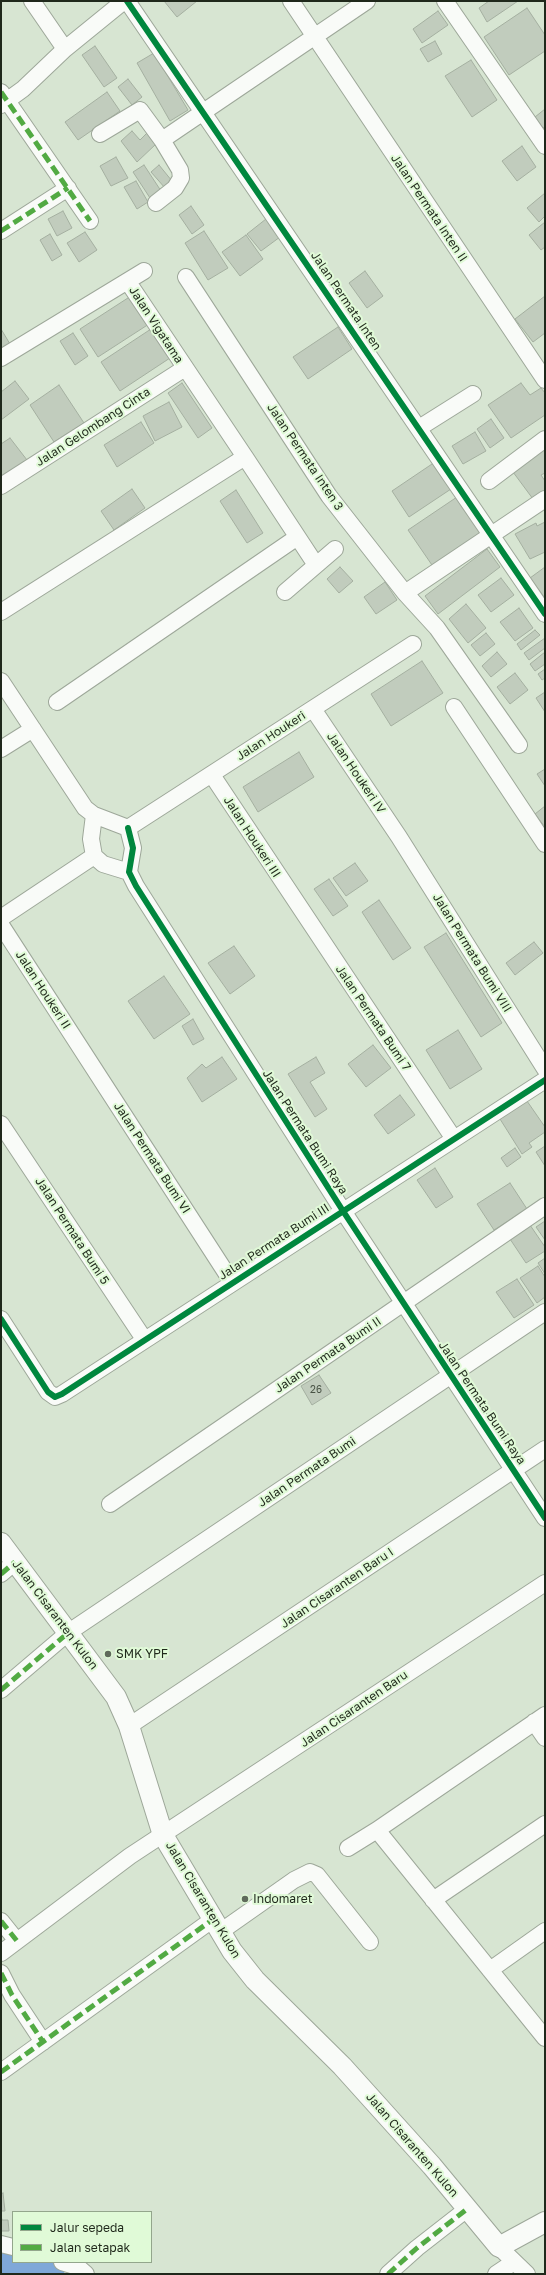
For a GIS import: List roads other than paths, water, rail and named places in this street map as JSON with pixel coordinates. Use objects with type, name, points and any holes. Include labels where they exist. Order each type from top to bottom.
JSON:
[{"type":"main road","name":"Jalan Cisaranten Kulon","points":[[1,1543],[8,1568],[69,1632],[116,1697],[129,1726],[163,1835],[232,1951],[255,1980],[342,2066],[432,2166],[499,2247]]},
{"type":"main road","points":[[499,2247],[545,2222]]},
{"type":"street","points":[[32,1],[65,49]]},
{"type":"street","points":[[90,221],[68,188],[3,100],[124,1]]},
{"type":"street","name":"Jalan Permata Inten","points":[[127,1],[545,614]]},
{"type":"street","name":"Jalan Permata Inten II","points":[[291,1],[545,380]]},
{"type":"street","points":[[162,140],[367,1]]},
{"type":"street","points":[[449,2],[545,146]]},
{"type":"street","points":[[100,134],[140,110],[162,140],[180,170],[181,178],[175,188],[156,203]]},
{"type":"street","points":[[1,231],[68,188]]},
{"type":"street","points":[[1,358],[144,271]]},
{"type":"street","name":"Jalan Permata Inten 3","points":[[186,277],[329,496],[405,593],[437,628],[519,745]]},
{"type":"street","name":"Jalan Vigatama","points":[[128,282],[245,457],[296,538],[316,565]]},
{"type":"street","name":"Jalan Gelombang Cinta","points":[[1,486],[185,368]]},
{"type":"street","points":[[419,428],[473,394]]},
{"type":"street","points":[[489,481],[545,439]]},
{"type":"street","points":[[1,612],[245,457]]},
{"type":"street","points":[[405,593],[545,500]]},
{"type":"street","points":[[57,702],[296,538]]},
{"type":"street","points":[[285,592],[335,550]]},
{"type":"street","name":"Jalan Houkeri","points":[[128,828],[413,644]]},
{"type":"street","points":[[1,681],[76,798],[94,815],[128,828],[133,848],[129,872],[103,864],[94,856],[91,839],[94,815]]},
{"type":"street","points":[[454,707],[545,844]]},
{"type":"street","name":"Jalan Houkeri IV","points":[[313,709],[399,837]]},
{"type":"street","points":[[1,749],[33,729]]},
{"type":"street","name":"Jalan Houkeri III","points":[[212,775],[293,898]]},
{"type":"street","name":"Jalan Permata Bumi VIII","points":[[399,837],[545,1069]]},
{"type":"street","points":[[1,918],[94,856]]},
{"type":"street","name":"Jalan Permata Bumi Raya","points":[[129,872],[182,960],[343,1211],[450,1376],[545,1518]]},
{"type":"street","name":"Jalan Permata Bumi 7","points":[[293,898],[454,1139]]},
{"type":"street","name":"Jalan Houkeri II","points":[[1,925],[72,1034]]},
{"type":"street","name":"Jalan Permata Bumi VI","points":[[72,1034],[232,1282]]},
{"type":"street","name":"Jalan Permata Bumi III","points":[[1,1319],[48,1392],[55,1397],[545,1080]]},
{"type":"street","name":"Jalan Permata Bumi 5","points":[[1,1124],[144,1339]]},
{"type":"street","name":"Jalan Permata Bumi II","points":[[110,1504],[545,1206]]},
{"type":"street","name":"Jalan Permata Bumi","points":[[1,1690],[69,1632],[545,1312]]},
{"type":"street","name":"Jalan Cisaranten Baru I","points":[[129,1726],[545,1449]]},
{"type":"street","name":"Jalan Cisaranten Baru","points":[[1,1953],[97,1880],[163,1835],[545,1583]]},
{"type":"street","points":[[348,1848],[377,1830],[540,1719],[545,1738]]},
{"type":"street","points":[[433,1900],[545,1824]]},
{"type":"street","points":[[377,1830],[490,1970],[542,2030]]},
{"type":"street","points":[[1,2072],[43,2042],[216,1926],[310,1872],[317,1875],[370,1942]]},
{"type":"street","points":[[1,1921],[17,1941]]},
{"type":"street","points":[[490,1970],[545,1931]]},
{"type":"street","points":[[1,1973],[12,1995],[43,2042]]},
{"type":"street","points":[[388,2274],[417,2248],[467,2209]]},
{"type":"street","points":[[1,2244],[12,2247]]},
{"type":"street","points":[[499,2247],[527,2274]]},
{"type":"street","points":[[496,2274],[514,2262]]},
{"type":"street","points":[[65,2263],[78,2267],[86,2274]]},
{"type":"waterway","points":[[1,2261],[50,2274]]},
{"type":"place","name":"SMK YPF","points":[[108,1654]]},
{"type":"place","name":"Indomaret","points":[[245,1899]]}]
